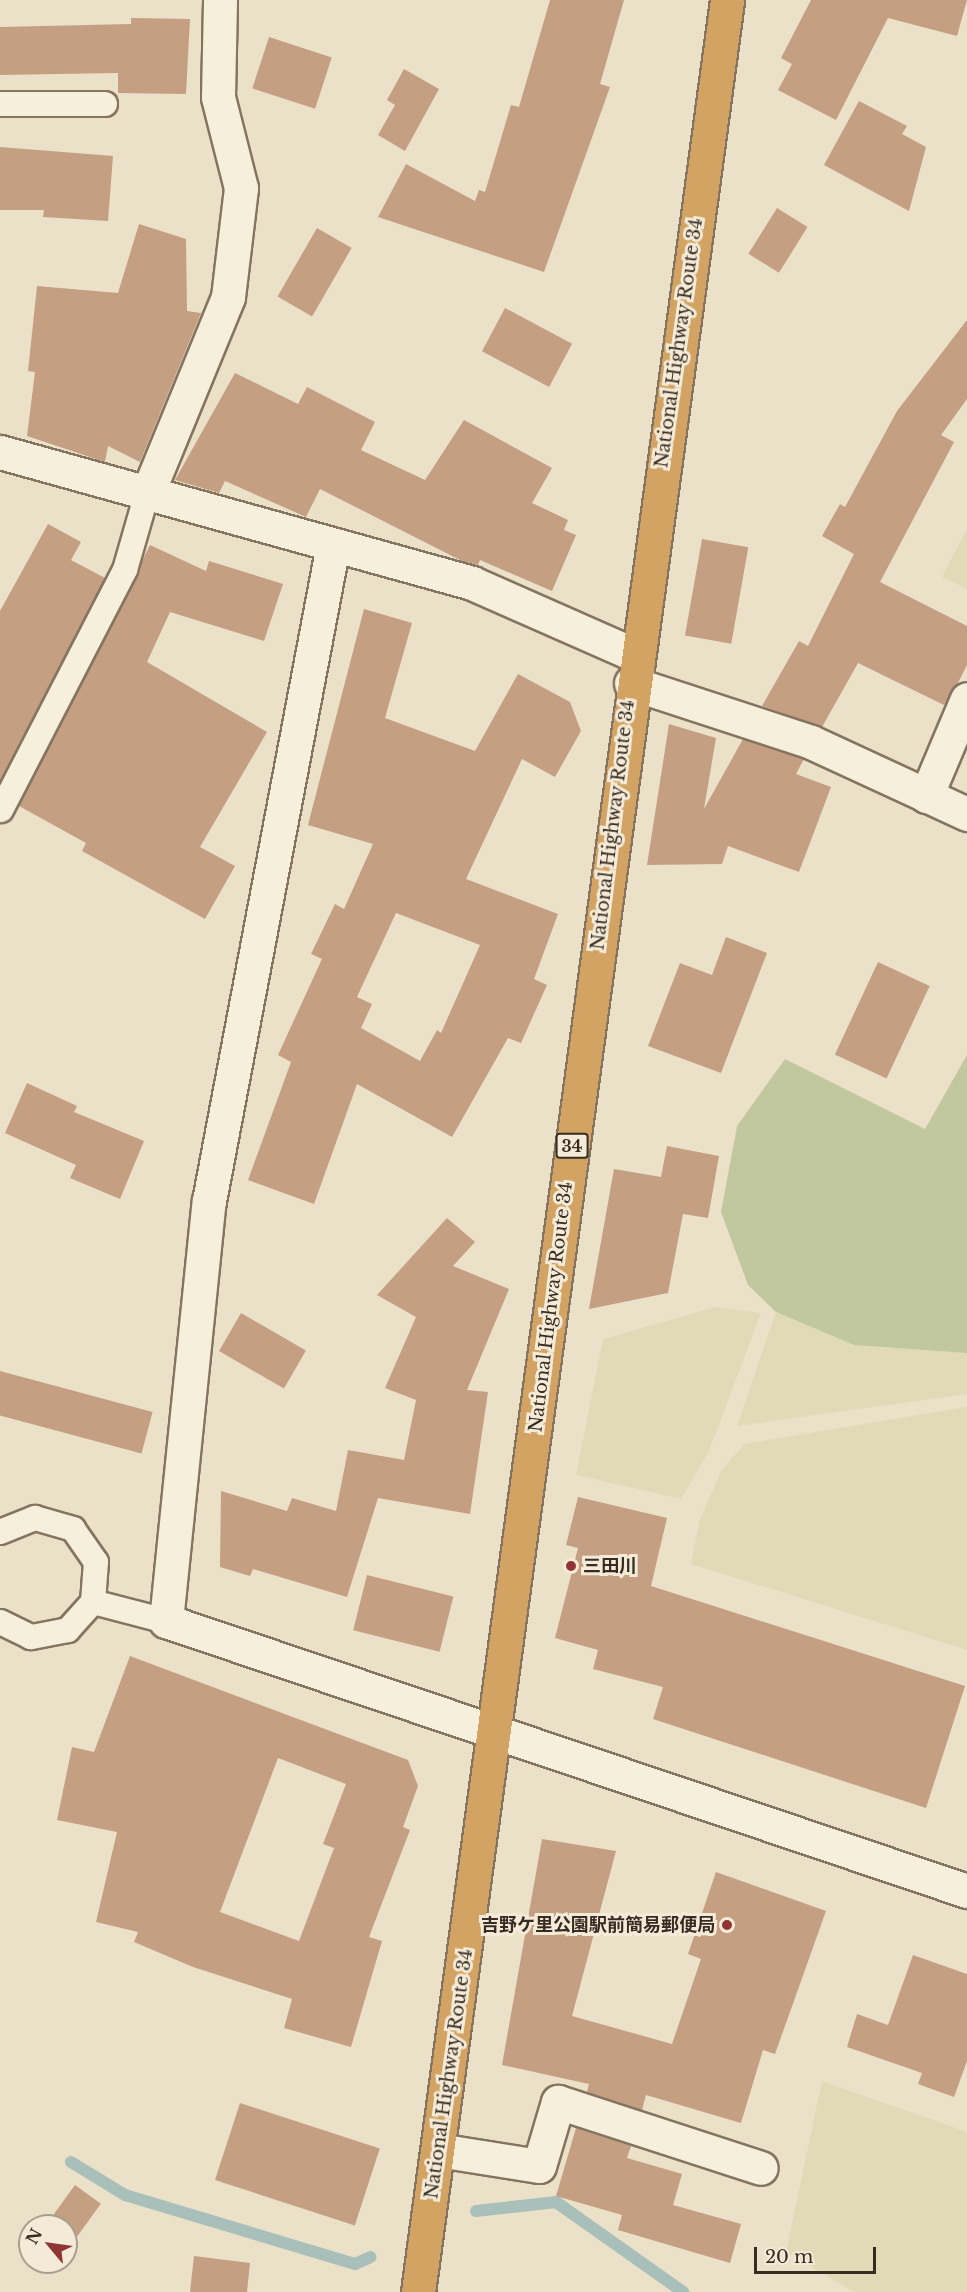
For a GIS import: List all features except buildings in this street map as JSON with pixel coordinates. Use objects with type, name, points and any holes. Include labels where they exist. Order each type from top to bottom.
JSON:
[{"type":"highway","name":"National Highway Route 34","points":[[418,2292],[496,1734],[633,669],[728,0]]},
{"type":"street","points":[[146,497],[228,297],[241,188],[218,98],[220,0]]},
{"type":"street","points":[[0,452],[146,497],[472,583],[633,669],[811,742],[967,814]]},
{"type":"street","points":[[333,545],[209,1202],[166,1621],[967,1892]]},
{"type":"street","points":[[926,796],[967,699]]},
{"type":"street","points":[[438,2150],[538,2166],[558,2102],[760,2168]]},
{"type":"lane","points":[[0,104],[105,104]]},
{"type":"lane","points":[[1,810],[124,570],[146,497]]},
{"type":"lane","points":[[0,1532],[34,1518],[73,1529],[96,1562],[93,1602],[68,1630],[31,1637],[0,1622]]},
{"type":"lane","points":[[93,1602],[166,1621]]},
{"type":"shaded area","points":[[967,529],[967,589],[942,577]]},
{"type":"shaded area","points":[[716,1307],[761,1313],[709,1451],[681,1499],[576,1475],[603,1339]]},
{"type":"shaded area","points":[[776,1312],[854,1345],[967,1353],[967,1394],[737,1426]]},
{"type":"shaded area","points":[[967,1407],[967,1650],[691,1564],[699,1522],[721,1471],[744,1444]]},
{"type":"shaded area","points":[[822,2081],[967,2132],[967,2292],[854,2292],[786,2252]]},
{"type":"green space","points":[[967,1055],[967,1353],[854,1345],[776,1312],[748,1285],[721,1212],[737,1126],[785,1059],[925,1129]]},
{"type":"waterway","points":[[71,2162],[125,2195],[355,2264],[371,2257]]},
{"type":"waterway","points":[[476,2211],[556,2202],[683,2292]]},
{"type":"place","name":"三田川","points":[[571,1566]]},
{"type":"place","name":"吉野ケ里公園駅前簡易郵便局","points":[[727,1925]]}]
